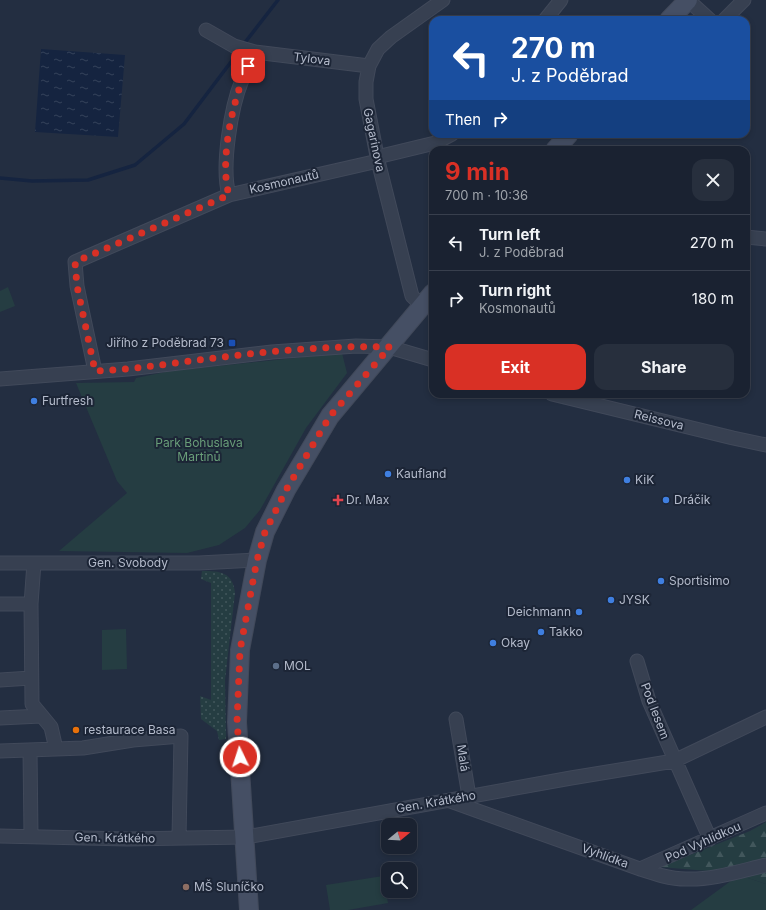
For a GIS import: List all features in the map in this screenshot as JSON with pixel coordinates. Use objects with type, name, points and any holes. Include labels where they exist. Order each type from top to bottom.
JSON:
[{"type":"main road","points":[[672,16],[683,2]]},
{"type":"main road","points":[[558,146],[566,138]]},
{"type":"main road","points":[[249,910],[246,837],[237,722],[240,650],[257,560],[265,532],[286,490],[330,416],[390,347],[427,300]]},
{"type":"street","name":"Gagarinova","points":[[427,300],[412,296],[378,159],[366,99],[366,82],[369,66],[378,49],[391,37],[443,0]]},
{"type":"street","points":[[548,16],[561,0]]},
{"type":"street","points":[[728,16],[744,0]]},
{"type":"street","points":[[683,2],[704,16]]},
{"type":"street","name":"Tylova","points":[[206,30],[234,46],[251,51],[369,66]]},
{"type":"street","points":[[229,195],[225,183],[228,144],[242,81],[251,51]]},
{"type":"street","name":"Kosmonautů","points":[[95,371],[77,286],[75,262],[229,195],[378,159],[435,143],[444,138]]},
{"type":"street","points":[[750,238],[766,240]]},
{"type":"street","points":[[0,379],[128,369],[272,352],[356,346],[390,347],[429,359]]},
{"type":"street","name":"Reissova","points":[[568,398],[766,445]]},
{"type":"street","name":"Gen. Svobody","points":[[0,563],[199,563],[257,560]]},
{"type":"street","points":[[34,563],[31,604],[32,704],[51,727],[56,749]]},
{"type":"street","points":[[0,604],[31,604]]},
{"type":"street","name":"Pod lesem","points":[[637,661],[649,701],[710,839]]},
{"type":"street","points":[[0,680],[31,678]]},
{"type":"street","points":[[0,718],[41,716]]},
{"type":"street","name":"Gen. Krátkého","points":[[0,836],[179,838],[246,837],[674,760],[766,717]]},
{"type":"street","name":"Malá","points":[[456,719],[469,796]]},
{"type":"street","points":[[0,750],[83,748],[133,740],[182,736],[179,838]]},
{"type":"street","points":[[30,750],[31,836]]},
{"type":"street","name":"Vyhlídka","points":[[449,800],[640,869],[664,876],[685,880],[712,878],[766,865]]},
{"type":"street","name":"Pod Vyhlídkou","points":[[640,869],[766,813]]},
{"type":"green space","points":[[8,287],[15,306],[0,312],[0,291]]},
{"type":"green space","name":"Park Bohuslava Martinů","points":[[342,353],[347,373],[306,428],[260,510],[245,528],[219,545],[187,553],[59,551],[127,493],[117,481],[76,383],[134,382],[136,378],[170,371]]},
{"type":"green space","points":[[202,571],[214,571],[224,574],[232,581],[235,593],[225,680],[226,739],[219,740],[217,731],[201,719],[200,696],[211,700],[211,583],[201,579]]},
{"type":"green space","points":[[126,629],[127,669],[102,670],[102,630]]},
{"type":"green space","points":[[766,822],[766,861],[720,872],[660,867],[750,831]]},
{"type":"green space","points":[[766,869],[766,884],[739,875]]},
{"type":"green space","points":[[739,875],[766,884],[766,910],[691,910]]},
{"type":"green space","points":[[381,876],[381,898],[387,898],[388,903],[348,910],[330,910],[326,885]]},
{"type":"water","points":[[41,49],[125,55],[118,137],[35,132]]},
{"type":"waterway","points":[[243,45],[278,0]]},
{"type":"waterway","points":[[0,178],[32,181],[88,180],[135,165],[184,124],[240,50]]},
{"type":"place","name":"Jiřího z Poděbrad 73","points":[[232,343]]},
{"type":"place","name":"Furtfresh","points":[[34,401]]},
{"type":"place","name":"Kaufland","points":[[388,474]]},
{"type":"place","name":"KiK","points":[[627,480]]},
{"type":"place","name":"Dr. Max","points":[[338,500]]},
{"type":"place","name":"Dráčik","points":[[666,500]]},
{"type":"place","name":"Sportisimo","points":[[661,581]]},
{"type":"place","name":"JYSK","points":[[611,600]]},
{"type":"place","name":"Deichmann","points":[[579,612]]},
{"type":"place","name":"Takko","points":[[541,632]]},
{"type":"place","name":"Okay","points":[[493,643]]},
{"type":"place","name":"MOL","points":[[276,666]]},
{"type":"place","name":"restaurace Basa","points":[[76,730]]},
{"type":"place","name":"MŠ Sluníčko","points":[[186,887]]},
{"type":"route","points":[[240,757],[237,722],[240,650],[257,560],[265,532],[286,490],[330,416],[390,347],[356,346],[272,352],[128,369],[95,371],[77,286],[75,262],[229,195],[225,183],[225,166],[228,144],[236,101],[248,66]]}]
